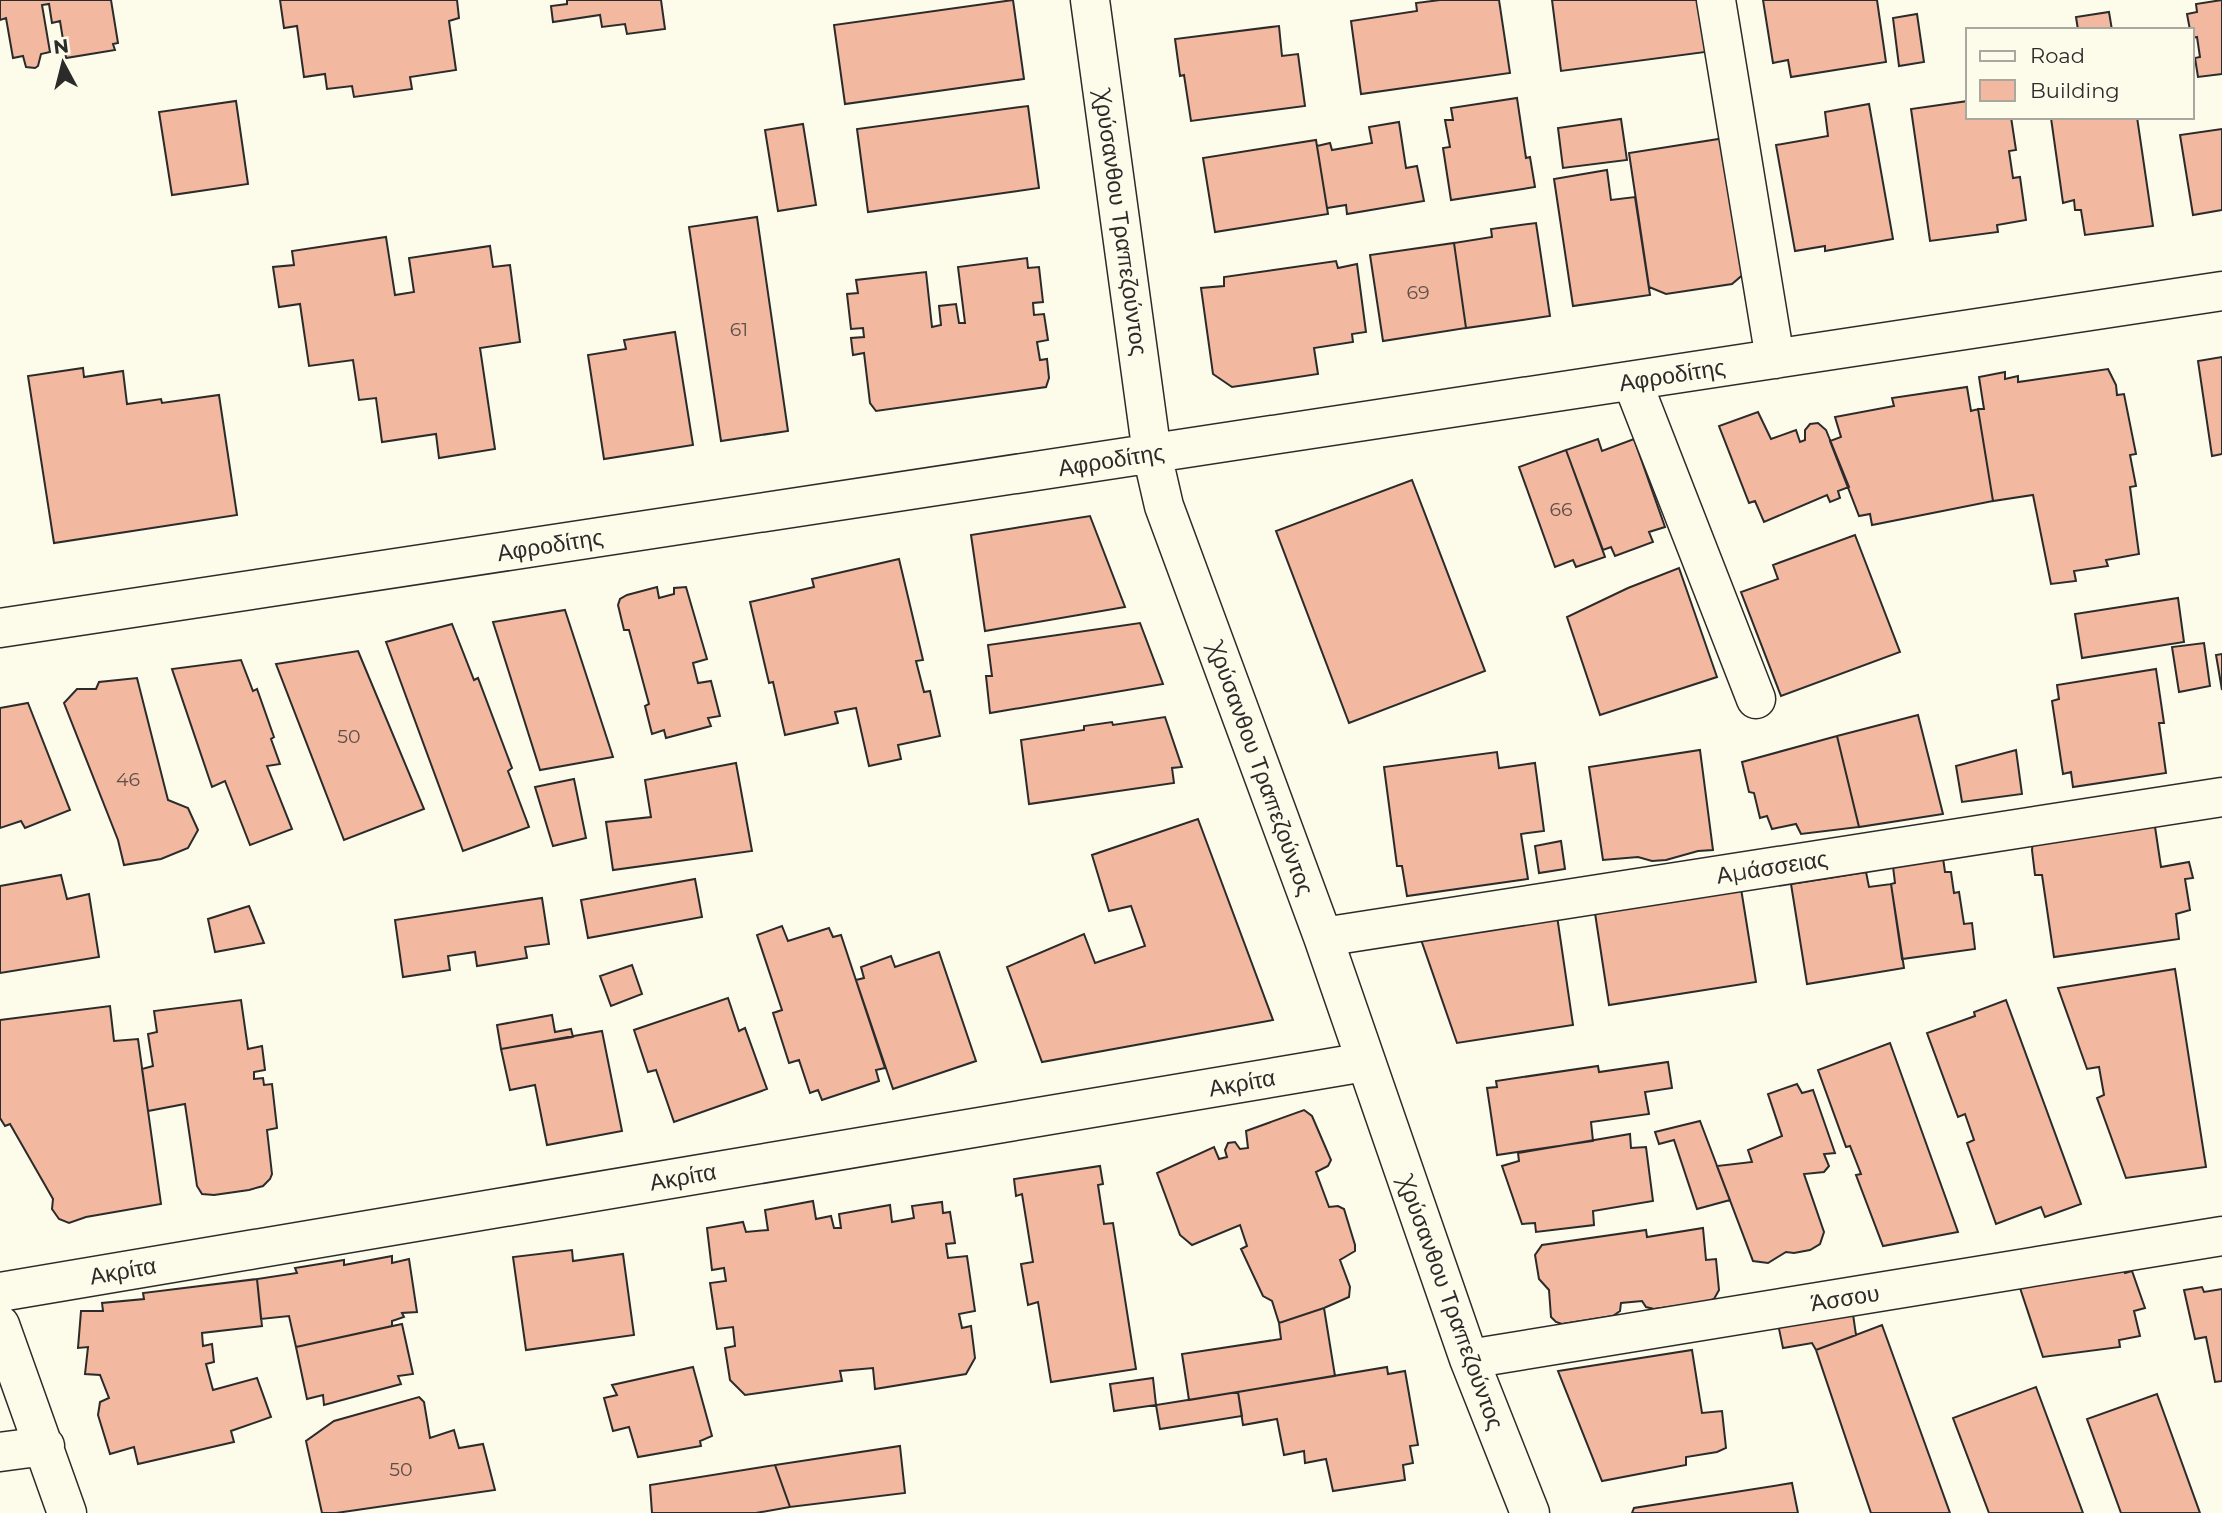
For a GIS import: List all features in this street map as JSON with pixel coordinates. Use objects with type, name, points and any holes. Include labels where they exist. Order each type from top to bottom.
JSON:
[{"type":"street","name":"Χρύσανθου Τραπεζούντος","points":[[1090,0],[1152,454],[1164,506],[1323,937],[1469,1359],[1530,1513]]},
{"type":"street","points":[[1716,0],[1775,359]]},
{"type":"street","name":"Αφροδίτης","points":[[0,628],[2222,291]]},
{"type":"street","points":[[1632,381],[1756,699]]},
{"type":"street","name":"Αμάσσειας","points":[[1323,937],[2222,797]]},
{"type":"street","name":"Ακρίτα","points":[[0,1292],[1365,1062]]},
{"type":"street","name":"Άσσου","points":[[1469,1359],[2222,1236]]},
{"type":"street","points":[[0,1325],[67,1513]]},
{"type":"street","points":[[0,1452],[45,1446]]},
{"type":"building","points":[[0,0],[111,0],[118,43],[113,44],[115,50],[66,58],[60,21],[52,23],[49,4],[42,5],[50,52],[41,54],[35,68],[26,67],[23,56],[13,58],[6,18],[0,20]]},
{"type":"building","points":[[280,0],[457,0],[459,18],[449,21],[456,70],[410,77],[412,89],[354,97],[352,86],[327,89],[325,74],[304,77],[297,26],[284,28]]},
{"type":"building","points":[[567,0],[661,0],[665,29],[627,34],[625,24],[602,27],[600,15],[553,22],[551,6],[567,4]]},
{"type":"building","points":[[1013,0],[1024,79],[845,104],[834,25]]},
{"type":"building","points":[[1440,0],[1499,0],[1510,73],[1361,94],[1351,21],[1417,11],[1416,3]]},
{"type":"building","points":[[1552,0],[1706,0],[1713,51],[1561,71]]},
{"type":"building","points":[[1763,0],[1877,0],[1886,62],[1791,77],[1788,60],[1773,63]]},
{"type":"building","points":[[2222,0],[2222,74],[2198,77],[2195,58],[2200,57],[2197,37],[2194,38],[2194,28],[2190,28],[2187,14],[2197,12],[2196,4]]},
{"type":"building","points":[[2109,12],[2112,28],[2078,28],[2076,17]]},
{"type":"building","points":[[1917,14],[1924,62],[1899,66],[1893,18]]},
{"type":"building","points":[[1279,26],[1282,56],[1298,54],[1305,106],[1191,121],[1184,75],[1180,76],[1175,39]]},
{"type":"building","points":[[1517,98],[1526,158],[1530,157],[1535,187],[1451,200],[1443,148],[1450,147],[1445,120],[1453,120],[1451,108]]},
{"type":"building","points":[[236,101],[248,184],[172,195],[159,112]]},
{"type":"building","points":[[1966,101],[1966,119],[2011,119],[2016,150],[2009,151],[2013,178],[2020,177],[2026,220],[1997,225],[1998,232],[1930,241],[1911,109]]},
{"type":"building","points":[[1869,104],[1893,239],[1825,251],[1825,246],[1795,251],[1776,145],[1828,136],[1825,112]]},
{"type":"building","points":[[1028,106],[1039,188],[868,212],[857,129]]},
{"type":"building","points":[[1621,119],[1627,160],[1563,168],[1558,128]]},
{"type":"building","points":[[2051,119],[2137,119],[2153,226],[2085,235],[2081,210],[2075,210],[2074,200],[2063,203]]},
{"type":"building","points":[[1399,122],[1406,168],[1417,166],[1424,201],[1347,214],[1346,205],[1327,208],[1317,146],[1330,143],[1332,150],[1372,143],[1369,127]]},
{"type":"building","points":[[803,124],[816,205],[778,211],[765,130]]},
{"type":"building","points":[[2222,129],[2222,210],[2193,215],[2180,135]]},
{"type":"building","points":[[1725,138],[1746,272],[1732,284],[1666,294],[1649,287],[1629,153]]},
{"type":"building","points":[[1316,140],[1328,214],[1215,232],[1203,158]]},
{"type":"building","points":[[1607,170],[1611,200],[1635,197],[1650,295],[1573,306],[1554,179]]},
{"type":"building","points":[[757,217],[788,431],[721,441],[689,227]]},
{"type":"building","points":[[1536,223],[1550,316],[1466,328],[1454,243],[1492,237],[1491,229]]},
{"type":"building","points":[[386,237],[395,295],[414,292],[409,258],[490,246],[493,267],[510,265],[520,342],[480,348],[495,449],[439,458],[436,434],[382,442],[376,398],[359,400],[353,360],[309,366],[300,304],[279,307],[273,267],[294,265],[292,251]]},
{"type":"building","points":[[1454,243],[1466,328],[1383,341],[1370,255]]},
{"type":"building","points":[[1027,258],[1028,268],[1039,267],[1043,302],[1033,303],[1034,315],[1044,314],[1048,340],[1037,342],[1040,360],[1047,359],[1049,378],[1046,387],[876,411],[870,403],[864,353],[853,355],[851,338],[864,337],[863,328],[851,329],[847,294],[858,293],[856,280],[926,272],[932,327],[941,325],[939,306],[956,304],[959,323],[965,323],[958,267]]},
{"type":"building","points":[[1336,261],[1338,268],[1357,264],[1366,332],[1352,334],[1353,342],[1314,348],[1318,374],[1232,387],[1213,374],[1201,288],[1224,286],[1224,277]]},
{"type":"building","points":[[675,332],[693,445],[604,459],[588,355],[626,349],[624,340]]},
{"type":"building","points":[[2222,357],[2222,454],[2212,456],[2198,361]]},
{"type":"building","points":[[83,368],[84,377],[123,371],[127,404],[161,399],[162,403],[219,395],[237,515],[54,543],[28,376]]},
{"type":"building","points":[[2108,369],[2116,385],[2117,395],[2124,394],[2136,454],[2130,455],[2136,486],[2130,487],[2139,554],[2106,560],[2108,566],[2074,571],[2076,581],[2051,584],[2033,495],[1993,501],[1978,409],[1984,409],[1979,377],[2005,372],[2005,379],[2018,376],[2018,382]]},
{"type":"building","points":[[1967,387],[1971,411],[1978,409],[1993,501],[1872,525],[1870,514],[1859,516],[1830,441],[1841,437],[1835,417],[1894,406],[1892,398]]},
{"type":"building","points":[[1758,412],[1771,439],[1796,430],[1800,442],[1805,440],[1805,430],[1810,424],[1818,423],[1826,430],[1849,487],[1838,491],[1840,498],[1830,502],[1827,495],[1764,522],[1755,501],[1749,503],[1719,426]]},
{"type":"building","points":[[1598,439],[1602,451],[1634,439],[1665,527],[1649,532],[1653,542],[1615,556],[1611,547],[1603,550],[1566,450]]},
{"type":"building","points":[[1566,450],[1605,557],[1576,567],[1573,560],[1555,567],[1519,467]]},
{"type":"building","points":[[1412,480],[1485,671],[1349,723],[1276,531]]},
{"type":"building","points":[[1090,516],[1125,607],[985,631],[971,535]]},
{"type":"building","points":[[1855,535],[1900,652],[1781,696],[1741,592],[1778,579],[1773,565]]},
{"type":"building","points":[[899,559],[923,660],[916,661],[924,692],[930,691],[940,736],[898,745],[901,759],[869,766],[856,708],[835,712],[838,723],[785,735],[773,682],[769,683],[750,602],[814,587],[812,579]]},
{"type":"building","points":[[1679,568],[1717,677],[1600,715],[1567,617],[1628,588]]},
{"type":"building","points":[[657,587],[659,598],[674,594],[674,588],[686,587],[707,659],[693,663],[698,683],[711,681],[720,716],[708,718],[711,726],[666,738],[664,730],[652,734],[645,706],[649,704],[629,630],[624,630],[618,605],[620,599],[627,595]]},
{"type":"building","points":[[2178,598],[2184,642],[2082,658],[2075,614]]},
{"type":"building","points":[[565,610],[613,757],[540,770],[493,622]]},
{"type":"building","points":[[1140,623],[1163,684],[990,713],[986,676],[992,676],[988,645]]},
{"type":"building","points":[[452,624],[474,680],[478,678],[512,768],[508,771],[529,827],[463,851],[386,642]]},
{"type":"building","points":[[2204,643],[2210,686],[2179,692],[2172,647]]},
{"type":"building","points":[[358,651],[424,809],[344,840],[276,664]]},
{"type":"building","points":[[2222,654],[2222,690],[2216,655]]},
{"type":"building","points":[[241,660],[253,691],[257,689],[274,737],[271,739],[280,764],[267,766],[292,829],[250,845],[225,781],[212,787],[172,669]]},
{"type":"building","points":[[2156,669],[2164,723],[2159,723],[2166,773],[2073,787],[2071,772],[2063,774],[2052,701],[2059,699],[2057,685]]},
{"type":"building","points":[[137,678],[168,800],[188,808],[198,830],[188,848],[161,859],[124,865],[118,840],[64,703],[77,689],[96,689],[99,682]]},
{"type":"building","points":[[28,703],[70,810],[25,828],[21,821],[0,828],[0,708]]},
{"type":"building","points":[[1918,715],[1943,814],[1859,827],[1837,736]]},
{"type":"building","points":[[1165,717],[1182,767],[1172,768],[1174,783],[1029,804],[1021,740],[1084,730],[1084,726],[1112,722],[1113,725]]},
{"type":"building","points":[[1837,736],[1859,827],[1801,834],[1796,824],[1772,829],[1767,816],[1760,818],[1754,793],[1749,792],[1742,762]]},
{"type":"building","points":[[1700,750],[1713,850],[1698,851],[1666,860],[1652,861],[1638,857],[1603,860],[1589,767]]},
{"type":"building","points":[[2016,750],[2022,794],[1962,802],[1956,766]]},
{"type":"building","points":[[1497,752],[1499,768],[1535,763],[1544,831],[1521,834],[1528,879],[1407,896],[1402,866],[1397,866],[1384,767]]},
{"type":"building","points":[[736,763],[752,851],[613,870],[606,822],[651,817],[645,780]]},
{"type":"building","points":[[574,779],[586,838],[553,846],[535,787]]},
{"type":"building","points":[[1198,819],[1273,1020],[1042,1062],[1007,967],[1084,934],[1095,963],[1145,946],[1131,906],[1109,911],[1092,855]]},
{"type":"building","points":[[2154,820],[2161,867],[2189,862],[2193,878],[2185,879],[2190,910],[2176,914],[2179,939],[2054,957],[2042,875],[2035,875],[2033,841]]},
{"type":"building","points":[[1561,841],[1565,869],[1539,873],[1535,846]]},
{"type":"building","points":[[1942,851],[1945,872],[1951,872],[1954,893],[1959,892],[1964,924],[1972,923],[1975,949],[1902,959],[1891,884],[1895,883],[1892,858]]},
{"type":"building","points":[[1866,872],[1869,887],[1891,884],[1904,968],[1807,984],[1791,884]]},
{"type":"building","points":[[61,875],[67,899],[89,894],[99,957],[0,973],[0,886]]},
{"type":"building","points":[[1739,876],[1756,982],[1609,1005],[1593,900]]},
{"type":"building","points":[[695,879],[702,917],[588,938],[581,900]]},
{"type":"building","points":[[542,898],[549,944],[525,947],[527,958],[477,966],[475,952],[448,956],[450,970],[403,977],[395,920]]},
{"type":"building","points":[[249,906],[264,943],[215,952],[208,919]]},
{"type":"building","points":[[1556,909],[1573,1025],[1457,1043],[1418,931]]},
{"type":"building","points":[[782,926],[788,941],[829,928],[833,937],[841,935],[885,1068],[876,1070],[879,1081],[822,1100],[818,1090],[810,1093],[799,1060],[789,1063],[773,1013],[782,1010],[757,935]]},
{"type":"building","points":[[939,952],[976,1061],[893,1089],[856,980],[864,978],[861,967],[891,956],[895,967]]},
{"type":"building","points":[[632,965],[642,994],[611,1006],[600,976]]},
{"type":"building","points":[[2175,969],[2206,1167],[2126,1178],[2097,1098],[2104,1095],[2099,1067],[2087,1069],[2058,988]]},
{"type":"building","points":[[728,998],[739,1031],[745,1028],[767,1089],[674,1122],[656,1070],[648,1072],[634,1030]]},
{"type":"building","points":[[241,1000],[248,1049],[262,1046],[265,1070],[254,1072],[254,1079],[263,1078],[264,1085],[272,1084],[277,1128],[267,1130],[272,1174],[263,1186],[249,1190],[202,1194],[197,1186],[185,1104],[148,1111],[142,1069],[153,1066],[148,1034],[157,1032],[154,1011]]},
{"type":"building","points":[[2006,1000],[2081,1204],[2045,1217],[2041,1207],[1996,1224],[1967,1143],[1974,1140],[1965,1114],[1958,1117],[1927,1033],[1975,1016],[1974,1012]]},
{"type":"building","points":[[110,1006],[114,1041],[138,1039],[161,1204],[86,1217],[69,1223],[59,1219],[52,1209],[53,1199],[10,1124],[5,1126],[0,1118],[0,1020]]},
{"type":"building","points":[[552,1015],[555,1032],[571,1029],[573,1037],[501,1049],[497,1025]]},
{"type":"building","points":[[602,1031],[622,1131],[547,1145],[535,1085],[510,1090],[501,1049]]},
{"type":"building","points":[[1890,1043],[1958,1232],[1883,1246],[1856,1175],[1861,1174],[1850,1146],[1846,1147],[1818,1070]]},
{"type":"building","points":[[1668,1062],[1672,1088],[1645,1092],[1649,1114],[1591,1122],[1593,1141],[1497,1155],[1487,1088],[1497,1087],[1496,1081],[1598,1066],[1599,1072]]},
{"type":"building","points":[[1797,1084],[1802,1093],[1813,1090],[1835,1153],[1824,1154],[1829,1166],[1824,1172],[1804,1174],[1824,1232],[1820,1244],[1810,1250],[1786,1252],[1768,1263],[1753,1261],[1717,1166],[1752,1162],[1748,1150],[1782,1136],[1768,1094]]},
{"type":"building","points":[[1304,1110],[1312,1116],[1331,1160],[1328,1166],[1316,1172],[1329,1207],[1338,1206],[1344,1209],[1355,1251],[1340,1260],[1350,1287],[1349,1297],[1279,1323],[1272,1301],[1263,1296],[1241,1249],[1247,1246],[1240,1225],[1192,1245],[1180,1235],[1157,1173],[1214,1147],[1219,1159],[1227,1157],[1225,1150],[1228,1143],[1235,1142],[1240,1149],[1248,1148],[1246,1131]]},
{"type":"building","points":[[1700,1121],[1730,1200],[1697,1209],[1674,1140],[1659,1144],[1655,1132]]},
{"type":"building","points":[[1630,1134],[1631,1148],[1646,1147],[1653,1201],[1593,1211],[1594,1225],[1536,1232],[1535,1223],[1522,1224],[1502,1166],[1519,1161],[1518,1153]]},
{"type":"building","points":[[1100,1166],[1103,1184],[1098,1185],[1104,1224],[1113,1223],[1136,1369],[1051,1382],[1038,1302],[1028,1305],[1021,1264],[1033,1262],[1022,1194],[1016,1196],[1014,1179]]},
{"type":"building","points":[[813,1201],[816,1219],[831,1216],[834,1228],[841,1228],[839,1214],[890,1205],[892,1222],[914,1218],[912,1206],[942,1202],[943,1213],[950,1212],[955,1243],[946,1244],[948,1258],[967,1256],[975,1311],[959,1314],[962,1328],[971,1326],[975,1358],[966,1374],[875,1389],[873,1368],[840,1371],[842,1381],[745,1395],[730,1380],[725,1348],[735,1346],[733,1327],[717,1329],[710,1283],[726,1281],[724,1268],[712,1270],[707,1228],[743,1222],[746,1232],[768,1230],[765,1210]]},
{"type":"building","points":[[1703,1228],[1706,1260],[1716,1259],[1719,1290],[1714,1299],[1654,1309],[1646,1307],[1642,1301],[1621,1303],[1620,1311],[1613,1316],[1562,1324],[1551,1317],[1549,1290],[1539,1279],[1535,1255],[1542,1245],[1646,1230],[1647,1237]]},
{"type":"building","points":[[572,1250],[573,1261],[623,1254],[634,1335],[526,1350],[513,1257]]},
{"type":"building","points":[[392,1256],[392,1263],[409,1259],[417,1312],[402,1313],[404,1317],[392,1321],[392,1326],[296,1347],[289,1316],[261,1319],[257,1279],[297,1273],[295,1268],[344,1260],[344,1265]]},
{"type":"building","points":[[2122,1264],[2125,1273],[2132,1271],[2145,1308],[2134,1311],[2140,1336],[2119,1340],[2120,1347],[2043,1357],[2020,1288]]},
{"type":"building","points":[[257,1279],[262,1326],[202,1333],[203,1346],[212,1344],[214,1362],[206,1364],[213,1390],[257,1378],[271,1417],[231,1431],[234,1442],[138,1464],[134,1447],[110,1454],[98,1415],[100,1402],[109,1398],[100,1375],[85,1374],[88,1347],[78,1348],[81,1311],[103,1311],[102,1303],[144,1299],[143,1293]]},
{"type":"building","points":[[2202,1287],[2204,1292],[2222,1289],[2222,1381],[2215,1382],[2206,1337],[2195,1339],[2184,1290]]},
{"type":"building","points":[[1852,1307],[1856,1335],[1816,1350],[1812,1343],[1783,1348],[1777,1319]]},
{"type":"building","points":[[1324,1308],[1335,1376],[1189,1400],[1182,1354],[1281,1339],[1279,1323]]},
{"type":"building","points":[[402,1324],[413,1374],[398,1376],[401,1384],[324,1405],[323,1395],[307,1399],[296,1347]]},
{"type":"building","points":[[1882,1325],[1950,1513],[1871,1513],[1816,1350]]},
{"type":"building","points":[[1692,1350],[1702,1413],[1722,1411],[1726,1448],[1686,1457],[1686,1465],[1602,1481],[1558,1371]]},
{"type":"building","points":[[693,1367],[712,1436],[700,1441],[701,1446],[638,1457],[629,1427],[613,1431],[604,1398],[617,1395],[612,1385]]},
{"type":"building","points":[[1387,1367],[1388,1374],[1405,1371],[1418,1445],[1410,1446],[1413,1463],[1403,1465],[1405,1480],[1333,1491],[1326,1459],[1305,1463],[1304,1451],[1284,1455],[1277,1419],[1243,1425],[1238,1392]]},
{"type":"building","points":[[1153,1378],[1156,1405],[1114,1411],[1110,1384]]},
{"type":"building","points":[[2036,1387],[2083,1513],[1989,1513],[1953,1418]]},
{"type":"building","points":[[1238,1392],[1242,1416],[1160,1429],[1156,1405]]},
{"type":"building","points":[[2157,1394],[2200,1513],[2121,1513],[2087,1419]]},
{"type":"building","points":[[419,1397],[424,1402],[430,1438],[454,1430],[459,1448],[483,1444],[495,1490],[322,1513],[306,1441],[334,1421]]},
{"type":"building","points":[[900,1446],[905,1493],[790,1507],[775,1465]]},
{"type":"building","points":[[775,1465],[790,1507],[756,1513],[652,1513],[650,1485]]},
{"type":"building","points":[[1792,1483],[1798,1513],[1632,1513],[1634,1508]]}]
